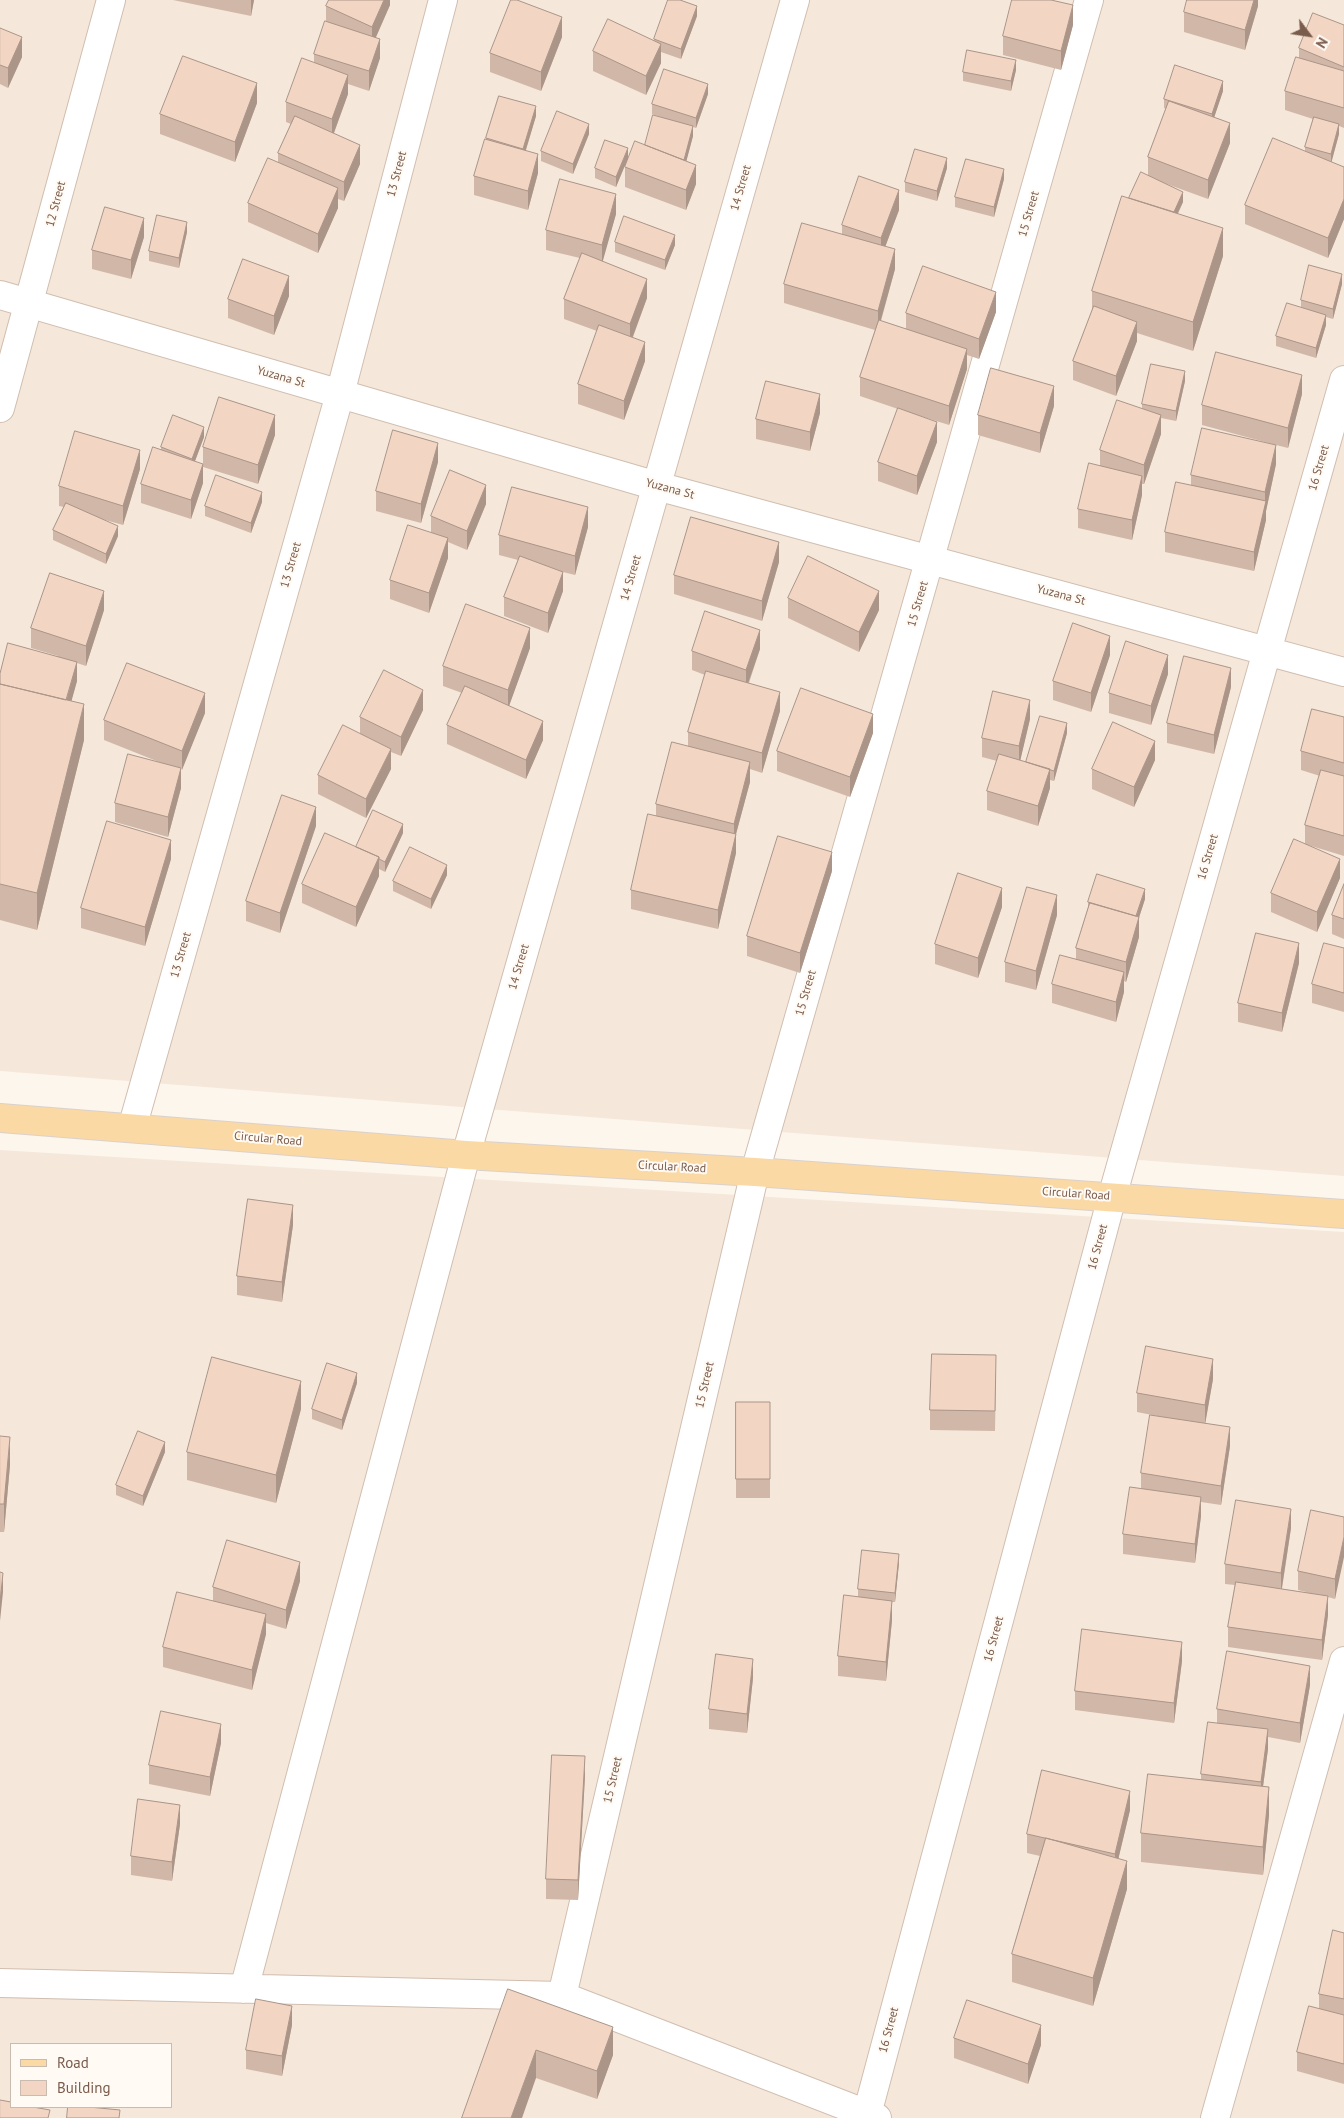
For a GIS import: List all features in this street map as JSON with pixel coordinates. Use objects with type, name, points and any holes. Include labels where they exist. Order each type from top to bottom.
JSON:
[{"type":"main road","name":"Circular Road","points":[[0,1118],[466,1155],[755,1172],[1344,1214]]},
{"type":"street","name":"12 Street","points":[[0,408],[111,0]]},
{"type":"street","name":"13 Street","points":[[132,1128],[340,394],[443,0]]},
{"type":"street","name":"14 Street","points":[[244,1989],[466,1155],[795,0]]},
{"type":"street","name":"15 Street","points":[[562,1996],[755,1172],[931,560],[1089,0]]},
{"type":"street","name":"Yuzana St","points":[[0,295],[657,486],[1344,672]]},
{"type":"street","name":"16 Street","points":[[870,2117],[1112,1197],[1344,380]]},
{"type":"street","points":[[1215,2118],[1344,1661]]},
{"type":"street","points":[[0,1983],[562,1996],[870,2117]]},
{"type":"shaded area","points":[[0,0],[1344,0],[1344,1176],[0,1071]]},
{"type":"shaded area","points":[[0,1150],[1344,1232],[1344,2118],[0,2118]]},
{"type":"building","points":[[329,0],[384,0],[372,27],[326,6]]},
{"type":"building","points":[[511,0],[517,0],[562,17],[541,72],[490,53]]},
{"type":"building","points":[[668,0],[680,0],[697,6],[681,49],[654,39]]},
{"type":"building","points":[[1012,0],[1051,0],[1073,5],[1061,51],[1003,36]]},
{"type":"building","points":[[1187,0],[1254,0],[1245,30],[1184,12]]},
{"type":"building","points":[[1313,13],[1344,25],[1344,67],[1299,48]]},
{"type":"building","points":[[608,19],[661,44],[646,76],[593,51]]},
{"type":"building","points":[[325,21],[380,39],[369,71],[314,54]]},
{"type":"building","points":[[0,28],[22,37],[8,68],[0,65]]},
{"type":"building","points":[[967,50],[1016,60],[1011,81],[963,72]]},
{"type":"building","points":[[183,56],[257,83],[235,142],[160,114]]},
{"type":"building","points":[[1296,57],[1344,71],[1344,108],[1285,91]]},
{"type":"building","points":[[302,58],[348,75],[332,119],[286,102]]},
{"type":"building","points":[[1175,65],[1223,81],[1212,114],[1164,99]]},
{"type":"building","points":[[664,69],[708,84],[696,118],[652,104]]},
{"type":"building","points":[[499,96],[536,106],[523,149],[486,138]]},
{"type":"building","points":[[1169,101],[1230,123],[1208,180],[1148,157]]},
{"type":"building","points":[[557,111],[589,124],[573,164],[541,151]]},
{"type":"building","points":[[653,115],[693,126],[684,160],[645,145]]},
{"type":"building","points":[[295,116],[360,145],[344,182],[278,153]]},
{"type":"building","points":[[1314,117],[1339,124],[1331,154],[1305,147]]},
{"type":"building","points":[[1273,138],[1344,167],[1344,199],[1328,238],[1245,205]]},
{"type":"building","points":[[485,139],[538,154],[528,191],[474,176]]},
{"type":"building","points":[[605,140],[628,148],[616,177],[595,168]]},
{"type":"building","points":[[635,141],[696,165],[686,190],[625,167]]},
{"type":"building","points":[[915,149],[947,158],[937,191],[905,182]]},
{"type":"building","points":[[268,158],[338,188],[318,234],[248,203]]},
{"type":"building","points":[[966,159],[1004,169],[994,207],[955,197]]},
{"type":"building","points":[[1141,172],[1183,192],[1174,212],[1129,198]]},
{"type":"building","points":[[859,176],[899,190],[881,238],[842,225]]},
{"type":"building","points":[[560,179],[616,194],[602,245],[546,230]]},
{"type":"building","points":[[1122,196],[1223,228],[1193,322],[1092,291]]},
{"type":"building","points":[[105,207],[144,218],[131,260],[92,250]]},
{"type":"building","points":[[157,215],[187,222],[179,258],[149,251]]},
{"type":"building","points":[[624,216],[675,235],[665,260],[615,242]]},
{"type":"building","points":[[802,223],[895,249],[878,311],[784,284]]},
{"type":"building","points":[[582,253],[647,279],[630,324],[564,299]]},
{"type":"building","points":[[243,259],[289,276],[274,316],[228,299]]},
{"type":"building","points":[[1309,265],[1342,274],[1333,309],[1301,300]]},
{"type":"building","points":[[923,266],[996,292],[979,339],[906,313]]},
{"type":"building","points":[[1287,303],[1326,315],[1316,348],[1276,336]]},
{"type":"building","points":[[1094,306],[1137,322],[1116,376],[1073,361]]},
{"type":"building","points":[[879,320],[967,349],[949,406],[860,377]]},
{"type":"building","points":[[599,325],[645,342],[624,401],[578,384]]},
{"type":"building","points":[[1216,352],[1302,375],[1288,428],[1202,405]]},
{"type":"building","points":[[1151,364],[1185,371],[1176,411],[1142,404]]},
{"type":"building","points":[[991,368],[1054,386],[1040,433],[978,415]]},
{"type":"building","points":[[766,381],[820,394],[810,432],[756,419]]},
{"type":"building","points":[[219,397],[275,415],[258,465],[203,447]]},
{"type":"building","points":[[1117,400],[1161,415],[1144,465],[1100,450]]},
{"type":"building","points":[[898,408],[937,422],[917,476],[878,462]]},
{"type":"building","points":[[173,415],[204,427],[192,459],[161,447]]},
{"type":"building","points":[[1202,428],[1276,445],[1265,492],[1191,475]]},
{"type":"building","points":[[393,430],[438,443],[421,504],[376,491]]},
{"type":"building","points":[[75,431],[140,450],[123,506],[59,486]]},
{"type":"building","points":[[153,447],[203,464],[191,500],[141,484]]},
{"type":"building","points":[[1089,463],[1142,476],[1132,520],[1078,509]]},
{"type":"building","points":[[450,470],[486,485],[467,531],[431,516]]},
{"type":"building","points":[[216,475],[262,492],[251,523],[205,506]]},
{"type":"building","points":[[1176,482],[1266,501],[1254,552],[1165,532]]},
{"type":"building","points":[[512,487],[588,507],[575,556],[499,535]]},
{"type":"building","points":[[66,503],[118,526],[106,554],[53,530]]},
{"type":"building","points":[[691,517],[779,542],[762,601],[674,575]]},
{"type":"building","points":[[408,525],[448,538],[429,593],[390,580]]},
{"type":"building","points":[[520,556],[563,572],[548,613],[504,597]]},
{"type":"building","points":[[808,556],[879,591],[859,632],[788,598]]},
{"type":"building","points":[[50,573],[104,591],[86,646],[31,628]]},
{"type":"building","points":[[466,604],[530,628],[508,690],[443,666]]},
{"type":"building","points":[[705,611],[760,630],[746,670],[692,651]]},
{"type":"building","points":[[1073,623],[1110,636],[1091,693],[1053,681]]},
{"type":"building","points":[[1126,641],[1168,655],[1151,706],[1109,693]]},
{"type":"building","points":[[8,643],[77,662],[66,700],[0,684],[0,674]]},
{"type":"building","points":[[1184,656],[1231,668],[1214,735],[1167,723]]},
{"type":"building","points":[[127,663],[205,693],[182,751],[104,720]]},
{"type":"building","points":[[384,670],[423,690],[401,737],[360,717]]},
{"type":"building","points":[[706,671],[780,692],[762,753],[688,732]]},
{"type":"building","points":[[0,684],[84,704],[37,893],[0,884]]},
{"type":"building","points":[[465,686],[543,721],[526,760],[447,725]]},
{"type":"building","points":[[801,688],[873,714],[850,777],[777,751]]},
{"type":"building","points":[[993,691],[1030,700],[1019,746],[982,738]]},
{"type":"building","points":[[1312,709],[1344,717],[1344,763],[1301,751]]},
{"type":"building","points":[[1040,716],[1067,723],[1054,771],[1026,762]]},
{"type":"building","points":[[1113,722],[1155,741],[1134,787],[1092,769]]},
{"type":"building","points":[[343,725],[391,749],[366,799],[318,775]]},
{"type":"building","points":[[672,742],[750,762],[734,824],[656,804]]},
{"type":"building","points":[[128,754],[181,768],[168,817],[115,803]]},
{"type":"building","points":[[999,754],[1050,769],[1038,806],[987,791]]},
{"type":"building","points":[[1321,770],[1344,776],[1344,836],[1305,825]]},
{"type":"building","points":[[282,795],[316,807],[280,913],[246,901]]},
{"type":"building","points":[[373,810],[403,824],[385,862],[379,859],[379,857],[356,847]]},
{"type":"building","points":[[648,814],[736,834],[718,910],[631,890]]},
{"type":"building","points":[[107,821],[171,840],[145,927],[81,908]]},
{"type":"building","points":[[325,833],[379,857],[356,907],[302,884]]},
{"type":"building","points":[[778,836],[832,852],[800,953],[747,936]]},
{"type":"building","points":[[1294,839],[1340,859],[1317,912],[1271,893]]},
{"type":"building","points":[[410,847],[447,865],[431,899],[393,881]]},
{"type":"building","points":[[958,873],[1002,888],[978,958],[935,944]]},
{"type":"building","points":[[1097,874],[1145,889],[1136,916],[1088,902]]},
{"type":"building","points":[[1344,884],[1344,919],[1332,915]]},
{"type":"building","points":[[1027,887],[1057,895],[1036,971],[1005,962]]},
{"type":"building","points":[[1090,903],[1139,917],[1126,962],[1076,948]]},
{"type":"building","points":[[1256,933],[1299,943],[1282,1013],[1238,1003]]},
{"type":"building","points":[[1324,943],[1344,948],[1344,993],[1312,984]]},
{"type":"building","points":[[1060,955],[1124,972],[1116,1002],[1052,984]]},
{"type":"building","points":[[248,1199],[293,1205],[282,1282],[237,1276]]},
{"type":"building","points":[[1146,1346],[1213,1359],[1205,1405],[1137,1393]]},
{"type":"building","points":[[932,1354],[996,1355],[995,1411],[930,1410]]},
{"type":"building","points":[[212,1357],[301,1381],[276,1475],[187,1452]]},
{"type":"building","points":[[327,1363],[357,1373],[342,1420],[312,1409]]},
{"type":"building","points":[[736,1402],[770,1402],[770,1479],[736,1479]]},
{"type":"building","points":[[1150,1415],[1230,1427],[1221,1486],[1141,1473]]},
{"type":"building","points":[[138,1431],[165,1442],[143,1496],[116,1485]]},
{"type":"building","points":[[0,1436],[10,1437],[4,1504],[0,1504]]},
{"type":"building","points":[[1130,1487],[1201,1497],[1195,1544],[1123,1534]]},
{"type":"building","points":[[1236,1500],[1291,1509],[1281,1573],[1225,1564]]},
{"type":"building","points":[[1311,1510],[1344,1517],[1344,1537],[1335,1579],[1298,1571]]},
{"type":"building","points":[[227,1540],[300,1562],[286,1610],[213,1587]]},
{"type":"building","points":[[862,1550],[899,1554],[895,1593],[858,1589]]},
{"type":"building","points":[[0,1572],[3,1573],[0,1602]]},
{"type":"building","points":[[1236,1582],[1328,1596],[1322,1640],[1228,1627]]},
{"type":"building","points":[[177,1592],[266,1614],[252,1670],[163,1647]]},
{"type":"building","points":[[844,1595],[892,1601],[886,1662],[838,1656]]},
{"type":"building","points":[[1082,1629],[1182,1642],[1174,1703],[1075,1691]]},
{"type":"building","points":[[1227,1651],[1310,1666],[1300,1723],[1217,1709]]},
{"type":"building","points":[[716,1654],[753,1659],[747,1714],[709,1709]]},
{"type":"building","points":[[161,1711],[221,1724],[210,1777],[149,1765]]},
{"type":"building","points":[[1208,1722],[1268,1729],[1261,1782],[1201,1774]]},
{"type":"building","points":[[552,1755],[585,1756],[578,1880],[546,1879]]},
{"type":"building","points":[[1042,1770],[1130,1791],[1115,1854],[1027,1834]]},
{"type":"building","points":[[1148,1774],[1269,1787],[1263,1847],[1141,1833]]},
{"type":"building","points":[[138,1799],[180,1805],[172,1862],[131,1856]]},
{"type":"building","points":[[1046,1838],[1127,1861],[1093,1978],[1012,1954]]},
{"type":"building","points":[[1333,1930],[1344,1933],[1344,1999],[1319,1994]]},
{"type":"building","points":[[508,1989],[613,2027],[597,2071],[536,2050],[511,2118],[462,2118]]},
{"type":"building","points":[[256,1999],[292,2006],[282,2056],[246,2050]]},
{"type":"building","points":[[967,2000],[1041,2025],[1028,2064],[954,2038]]},
{"type":"building","points":[[1309,2006],[1344,2015],[1344,2064],[1297,2052]]},
{"type":"building","points":[[0,2100],[10,2102],[10,2108],[50,2110],[48,2118],[0,2118]]},
{"type":"building","points":[[68,2108],[120,2110],[119,2118],[67,2118]]}]
